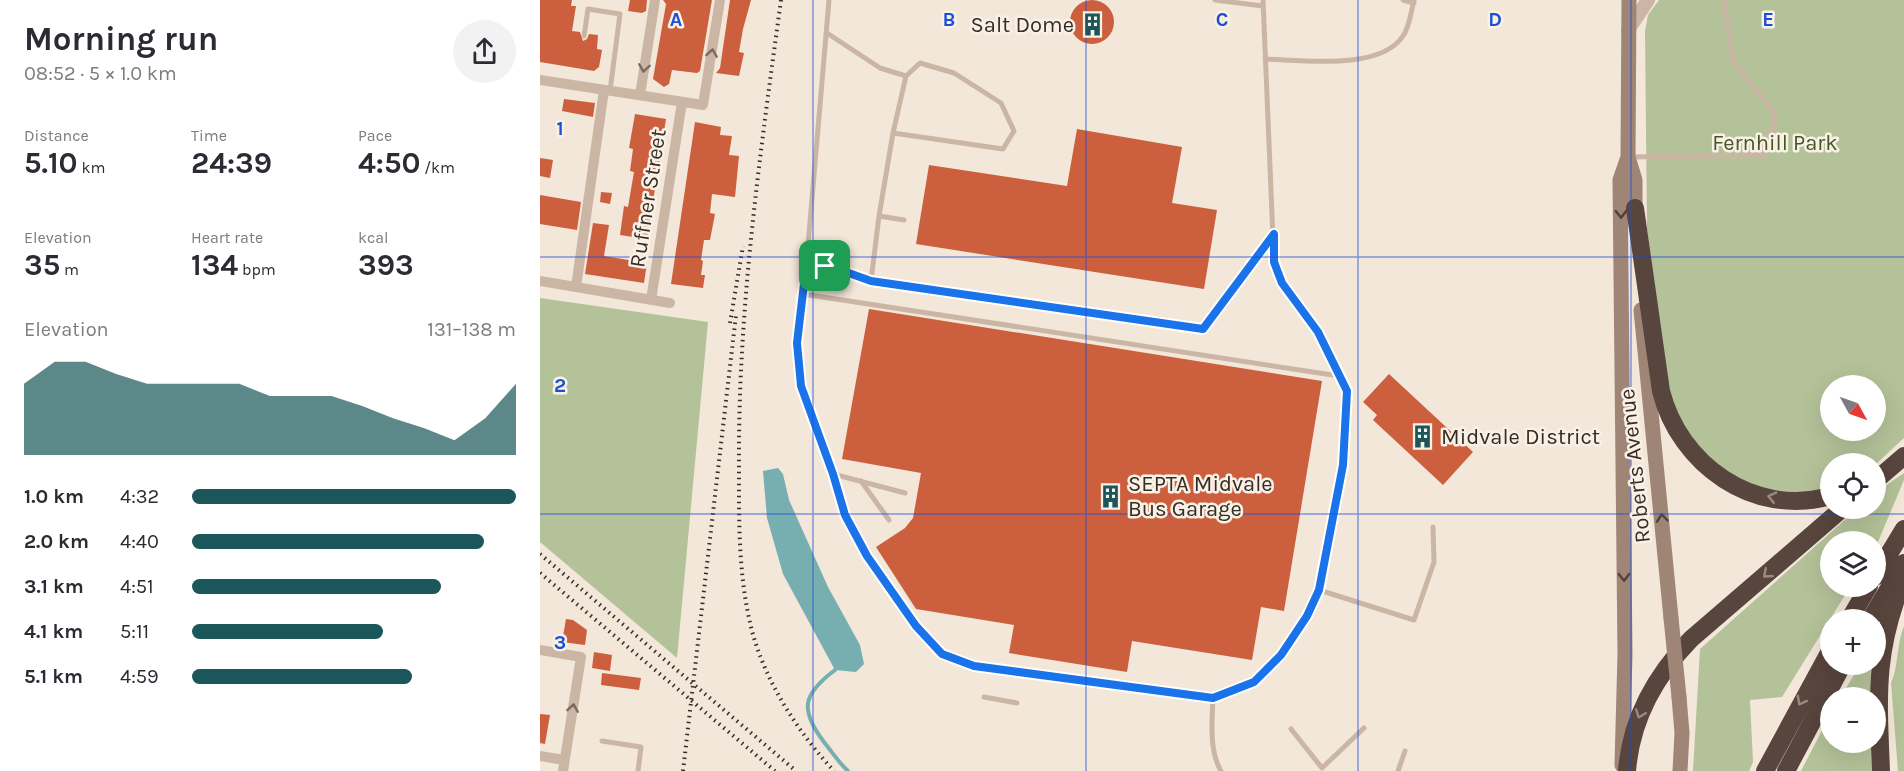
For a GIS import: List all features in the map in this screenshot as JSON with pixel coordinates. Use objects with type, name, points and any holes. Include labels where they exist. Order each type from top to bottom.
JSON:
[{"type":"highway","points":[[1635,208],[1661,391],[1670,420],[1685,446],[1706,468],[1745,490],[1787,500],[1820,498]]},
{"type":"highway","points":[[1886,470],[1904,456]]},
{"type":"highway","points":[[1627,771],[1630,746],[1641,710],[1669,663],[1691,639],[1830,519]]},
{"type":"highway","points":[[1886,559],[1904,529]]},
{"type":"highway","points":[[1877,609],[1904,563]]},
{"type":"highway","points":[[1881,771],[1879,662],[1888,622],[1904,578]]},
{"type":"highway","points":[[1765,771],[1820,669]]},
{"type":"highway","points":[[1786,771],[1837,675]]},
{"type":"main road","name":"Roberts Avenue","points":[[1629,0],[1628,157],[1635,180],[1637,266],[1679,697],[1682,733],[1680,771]]},
{"type":"main road","name":"Roberts Avenue","points":[[1622,771],[1625,654],[1620,180],[1628,157]]},
{"type":"street","points":[[640,95],[656,0]]},
{"type":"street","points":[[540,80],[703,105],[720,0]]},
{"type":"street","points":[[1628,30],[1648,0]]},
{"type":"street","points":[[576,287],[607,90]]},
{"type":"street","name":"Ruffner Street","points":[[651,300],[682,102]]},
{"type":"street","points":[[540,281],[670,303]]},
{"type":"street","points":[[540,650],[581,657],[564,765],[540,756]]},
{"type":"lane","points":[[829,0],[807,258],[797,343],[801,386],[833,474],[845,515],[867,556],[916,626],[942,654],[974,666],[1213,698],[1254,682],[1281,655],[1307,616],[1319,590],[1343,465],[1347,391],[1318,332],[1282,283],[1274,262],[1263,3],[1215,0]]},
{"type":"lane","points":[[1265,59],[1349,61],[1392,49],[1405,34],[1414,2],[1403,0]]},
{"type":"lane","points":[[1724,0],[1734,61],[1772,110],[1775,124],[1756,155]]},
{"type":"lane","points":[[584,36],[588,9],[620,14],[607,90]]},
{"type":"lane","points":[[826,33],[880,68],[906,76]]},
{"type":"lane","points":[[871,281],[893,133],[906,76],[920,63],[954,73],[1001,103],[1014,131],[1003,149],[893,133]]},
{"type":"lane","points":[[1628,157],[1766,155]]},
{"type":"lane","points":[[879,216],[904,220]]},
{"type":"lane","points":[[807,258],[871,281],[1203,329],[1274,234]]},
{"type":"lane","points":[[803,294],[1339,376]]},
{"type":"lane","points":[[833,474],[905,493]]},
{"type":"lane","points":[[861,481],[889,520]]},
{"type":"lane","points":[[1319,590],[1414,620],[1434,562],[1433,527]]},
{"type":"lane","points":[[984,697],[1017,703]]},
{"type":"lane","points":[[1213,698],[1212,726],[1217,763],[1224,771]]},
{"type":"lane","points":[[1291,729],[1324,769],[1364,728]]},
{"type":"lane","points":[[602,741],[641,747],[638,771]]},
{"type":"lane","points":[[1398,771],[1405,751]]},
{"type":"green space","name":"Fernhill Park","points":[[1659,0],[1904,0],[1904,438],[1886,455],[1820,453],[1820,490],[1809,495],[1774,494],[1710,465],[1669,401],[1647,228],[1645,31],[1648,15]]},
{"type":"green space","points":[[540,298],[708,322],[677,658],[540,542]]},
{"type":"green space","points":[[1904,473],[1904,480],[1883,531],[1832,531],[1846,519],[1886,519],[1886,485]]},
{"type":"green space","points":[[1820,542],[1820,597],[1844,597],[1836,609],[1820,609],[1820,636],[1782,697],[1750,700],[1753,762],[1749,771],[1693,771],[1700,649]]},
{"type":"green space","points":[[1904,626],[1904,771],[1898,771],[1891,683]]},
{"type":"green space","points":[[1854,675],[1871,675],[1870,687],[1847,687]]},
{"type":"green space","points":[[1820,734],[1820,753],[1871,753],[1872,771],[1801,771]]},
{"type":"water","points":[[778,468],[783,474],[789,500],[828,587],[860,645],[864,664],[856,672],[835,670],[783,574],[767,518],[763,471]]},
{"type":"building","points":[[540,0],[572,0],[571,6],[576,6],[572,31],[580,32],[583,41],[589,34],[598,35],[597,49],[602,50],[599,67],[594,71],[540,62]]},
{"type":"building","points":[[630,0],[647,0],[646,11],[642,13],[628,11]]},
{"type":"building","points":[[663,0],[712,0],[700,71],[697,73],[672,70],[669,84],[664,87],[653,79],[666,4]]},
{"type":"building","points":[[730,0],[751,0],[739,52],[744,53],[739,76],[716,73],[720,68]]},
{"type":"building","name":"Salt Dome","points":[[1092,0],[1107,7],[1114,22],[1107,37],[1092,44],[1077,37],[1070,22],[1077,7]]},
{"type":"building","points":[[564,99],[595,103],[593,117],[562,111]]},
{"type":"building","points":[[635,114],[666,119],[647,239],[620,235],[624,206],[628,207],[634,172],[630,171],[633,149],[629,148]]},
{"type":"building","points":[[695,122],[721,127],[720,135],[732,136],[729,155],[739,156],[735,197],[712,194],[710,213],[715,214],[710,240],[704,240],[701,260],[703,261],[701,275],[705,275],[703,288],[671,284]]},
{"type":"building","points":[[1077,129],[1182,147],[1172,203],[1217,210],[1204,289],[916,244],[929,165],[1067,186]]},
{"type":"building","points":[[540,158],[553,160],[550,178],[540,176]]},
{"type":"building","points":[[601,192],[612,193],[610,204],[600,202]]},
{"type":"building","points":[[540,195],[581,202],[577,230],[540,224]]},
{"type":"building","points":[[593,223],[609,225],[604,256],[647,263],[644,283],[585,274]]},
{"type":"building","name":"SEPTA Midvale Bus Garage","points":[[869,309],[1322,381],[1284,611],[1261,607],[1252,660],[1132,641],[1127,672],[1009,653],[1014,625],[916,609],[876,547],[905,528],[913,518],[921,473],[842,459]]},
{"type":"building","name":"Midvale District","points":[[1389,374],[1473,452],[1443,485],[1373,420],[1377,415],[1363,402]]},
{"type":"building","points":[[566,619],[573,620],[587,630],[585,645],[562,642]]},
{"type":"building","points":[[594,652],[612,655],[610,671],[592,668]]},
{"type":"building","points":[[602,673],[641,678],[639,690],[601,685]]},
{"type":"building","points":[[540,714],[550,715],[545,744],[540,743]]},
{"type":"waterway","points":[[835,670],[816,687],[808,703],[808,711],[816,730],[848,771]]},
{"type":"railway","points":[[781,0],[758,174],[746,290],[740,407],[740,548],[747,610],[766,669],[796,723],[834,771]]},
{"type":"railway","points":[[730,323],[743,246]]},
{"type":"railway","points":[[683,771],[736,315]]},
{"type":"railway","points":[[540,554],[796,771]]},
{"type":"railway","points":[[540,573],[775,771]]},
{"type":"place","name":"Salt Dome","points":[[1092,24]]},
{"type":"place","name":"Midvale District","points":[[1423,436]]},
{"type":"place","name":"SEPTA Midvale Bus Garage","points":[[1110,496]]},
{"type":"route","points":[[1274,234],[1274,262],[1282,283],[1318,332],[1347,391],[1343,465],[1319,590],[1307,616],[1281,655],[1254,682],[1213,698],[974,666],[942,654],[916,626],[867,556],[845,515],[833,474],[801,386],[797,343],[807,258],[825,266],[871,281],[1203,329],[1274,234]]}]
